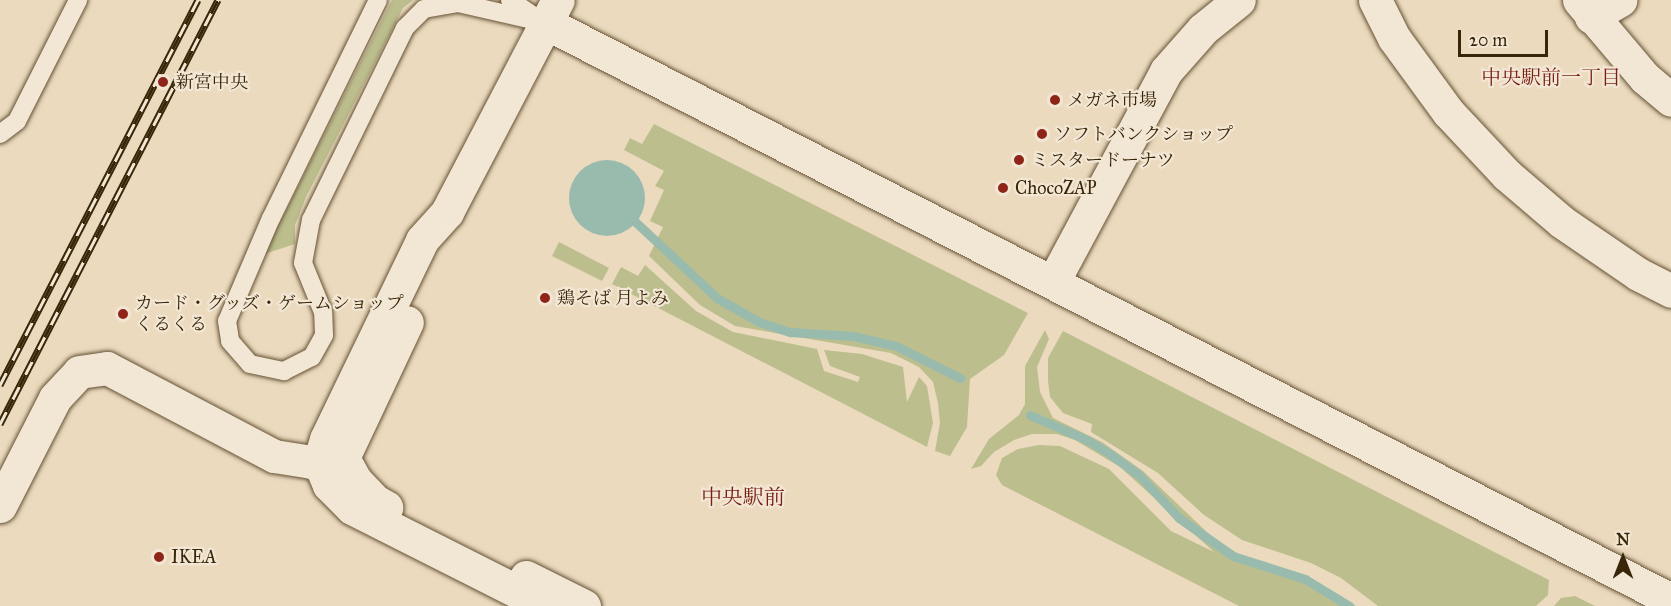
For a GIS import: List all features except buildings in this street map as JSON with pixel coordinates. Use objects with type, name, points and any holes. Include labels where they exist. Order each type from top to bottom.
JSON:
[{"type":"street","points":[[1053,282],[1166,71],[1203,29],[1239,0]]},
{"type":"street","points":[[1375,0],[1394,38],[1448,112],[1507,174],[1562,222],[1638,274],[1671,291]]},
{"type":"street","points":[[1621,0],[1585,9],[1645,78],[1671,100]]},
{"type":"street","points":[[546,606],[352,508],[329,485],[331,460],[326,439],[422,240],[447,212],[552,11],[1053,282],[1671,600]]},
{"type":"street","points":[[0,506],[54,398],[79,372],[107,368],[274,456],[331,460],[375,501],[584,606]]},
{"type":"lane","points":[[0,134],[17,121],[78,0]]},
{"type":"lane","points":[[378,0],[271,218],[227,321],[230,341],[250,364],[284,371],[312,357],[324,335],[323,312],[303,263],[311,220],[405,28],[424,9],[458,3],[552,11]]},
{"type":"lane","points":[[510,0],[552,11]]},
{"type":"green space","points":[[392,0],[413,0],[403,8],[306,197],[295,225],[295,244],[264,254]]},
{"type":"green space","points":[[654,124],[1028,313],[1004,355],[970,379],[967,427],[950,456],[935,451],[940,423],[938,403],[933,382],[919,367],[891,353],[735,326],[700,305],[649,256],[663,227],[650,221],[664,190],[655,186],[664,171],[624,150],[630,138],[642,144]]},
{"type":"green space","points":[[559,242],[609,268],[602,281],[552,256]]},
{"type":"green space","points":[[645,265],[696,311],[733,332],[817,349],[824,371],[858,382],[860,377],[830,366],[824,350],[862,354],[903,367],[907,402],[919,377],[927,386],[933,423],[927,447],[612,284],[621,267],[638,276]]},
{"type":"green space","points":[[1045,330],[1049,339],[1037,367],[1040,392],[1053,418],[1102,442],[1143,471],[1212,537],[1240,555],[1313,579],[1356,606],[1239,606],[1002,485],[996,475],[1002,458],[1018,449],[1039,445],[1060,446],[1109,469],[1171,531],[1214,552],[1120,467],[1075,440],[1057,434],[1032,434],[1014,440],[994,452],[981,466],[971,469],[989,439],[1019,415],[1025,404],[1025,366]]},
{"type":"green space","points":[[1063,331],[1549,580],[1548,595],[1536,606],[1378,606],[1341,578],[1311,563],[1242,540],[1204,515],[1158,473],[1091,432],[1092,424],[1063,413],[1050,397],[1048,358]]},
{"type":"green space","points":[[1575,596],[1595,606],[1554,606],[1561,598]]},
{"type":"shaded area","points":[[607,160],[621,163],[634,171],[642,184],[645,198],[642,212],[634,225],[621,233],[607,236],[593,233],[580,225],[572,212],[569,198],[572,184],[580,171],[593,163]]},
{"type":"waterway","points":[[628,215],[717,298],[759,322],[790,332],[853,336],[896,346],[960,378]]},
{"type":"waterway","points":[[1030,415],[1087,440],[1110,454],[1138,474],[1179,518],[1233,556],[1305,579],[1349,606]]},
{"type":"railway","points":[[0,385],[198,0]]},
{"type":"railway","points":[[0,424],[218,0]]},
{"type":"place","name":"新宮中央","points":[[163,82]]},
{"type":"place","name":"メガネ市場","points":[[1055,100]]},
{"type":"place","name":"ソフトバンクショップ","points":[[1042,134]]},
{"type":"place","name":"ミスタードーナツ","points":[[1019,160]]},
{"type":"place","name":"ChocoZAP","points":[[1003,188]]},
{"type":"place","name":"鶏そば 月よみ","points":[[545,298]]},
{"type":"place","name":"カード・グッズ・ゲームショップ くるくる","points":[[123,314]]},
{"type":"place","name":"IKEA","points":[[159,557]]},
{"type":"district","name":"中央駅前一丁目","points":[[1551,77]]},
{"type":"district","name":"中央駅前","points":[[743,497]]}]
